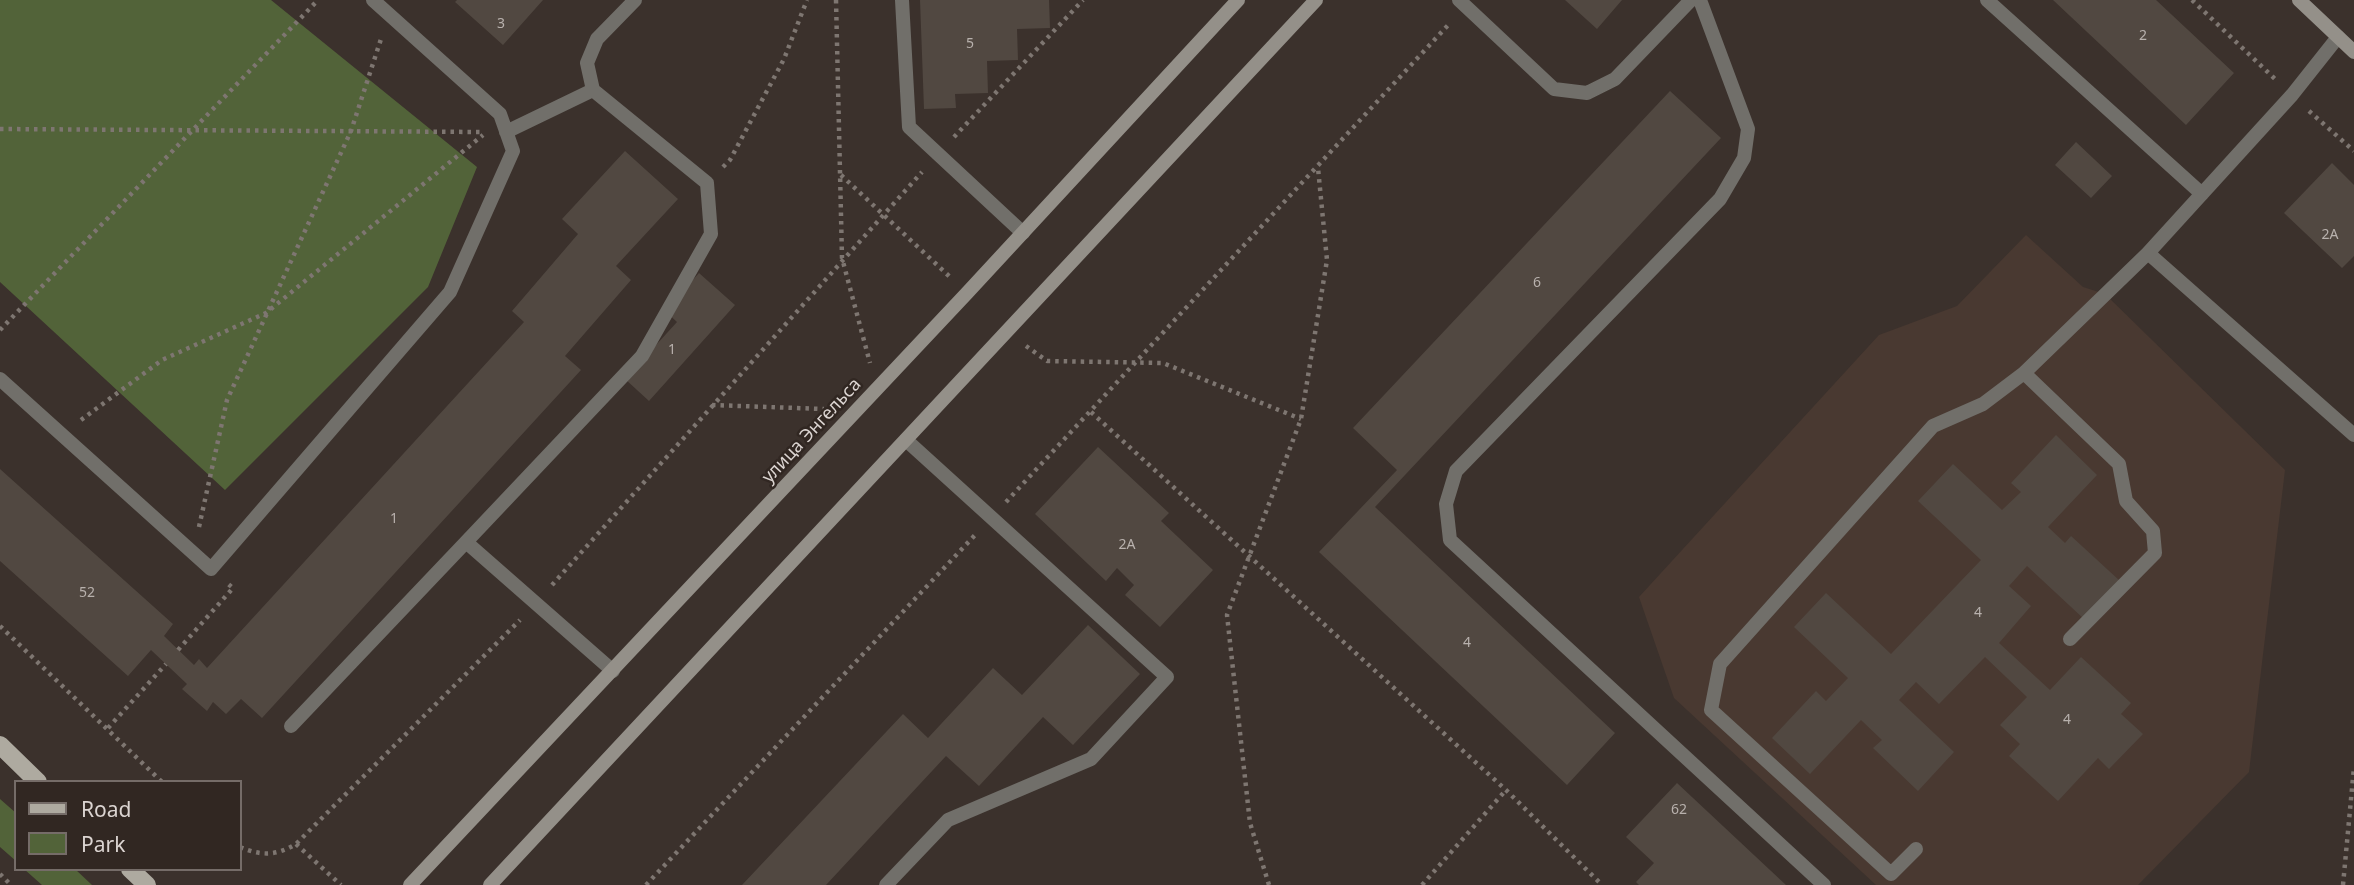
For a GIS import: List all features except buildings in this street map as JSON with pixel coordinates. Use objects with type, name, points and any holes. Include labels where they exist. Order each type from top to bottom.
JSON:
[{"type":"main road","name":"улица Энгельса","points":[[410,885],[967,293],[1238,0]]},
{"type":"main road","points":[[490,885],[1316,0]]},
{"type":"main road","points":[[2299,0],[2354,52]]},
{"type":"main road","points":[[0,746],[36,780]]},
{"type":"main road","points":[[132,871],[147,885]]},
{"type":"lane","points":[[0,379],[211,569],[450,292],[513,151],[500,114],[373,0]]},
{"type":"lane","points":[[291,726],[642,356],[711,234],[707,183],[593,90],[587,63],[597,39],[635,0]]},
{"type":"lane","points":[[902,0],[909,127],[937,156],[1023,233]]},
{"type":"lane","points":[[1462,3],[1554,89],[1587,93],[1615,79],[1691,0]]},
{"type":"lane","points":[[1700,0],[1748,129],[1744,158],[1720,199],[1456,471],[1446,504],[1450,540],[1824,885]]},
{"type":"lane","points":[[1987,0],[2202,194]]},
{"type":"lane","points":[[1916,849],[1891,874],[1711,710],[1720,664],[1933,426],[1983,404],[2024,373],[2148,253],[2292,95],[2339,37]]},
{"type":"lane","points":[[506,132],[593,90]]},
{"type":"lane","points":[[2148,253],[2354,435]]},
{"type":"lane","points":[[2024,373],[2119,464],[2126,501],[2153,531],[2155,553],[2070,639]]},
{"type":"lane","points":[[886,885],[948,820],[1091,759],[1167,677],[906,440]]},
{"type":"lane","points":[[466,542],[613,671]]},
{"type":"path","points":[[0,330],[317,0]]},
{"type":"path","points":[[707,183],[730,160],[784,59],[807,0]]},
{"type":"path","points":[[836,0],[842,258],[870,364],[864,372]]},
{"type":"path","points":[[242,848],[255,854],[280,853],[296,844],[536,603],[842,258],[1083,0]]},
{"type":"path","points":[[646,885],[1091,412],[1318,166],[1462,3]]},
{"type":"path","points":[[193,553],[227,400],[351,131],[389,15]]},
{"type":"path","points":[[0,129],[486,132],[265,313],[162,360],[61,434]]},
{"type":"path","points":[[1269,885],[1250,823],[1227,615],[1247,556],[1301,419],[1326,260],[1318,166]]},
{"type":"path","points":[[840,175],[967,293]]},
{"type":"path","points":[[1008,330],[1047,361],[1163,363],[1301,419]]},
{"type":"path","points":[[712,405],[834,409]]},
{"type":"path","points":[[1091,412],[1506,790],[1602,885]]},
{"type":"path","points":[[178,650],[233,589],[211,569]]},
{"type":"path","points":[[0,626],[160,780]]},
{"type":"path","points":[[108,728],[166,664]]},
{"type":"path","points":[[2343,885],[2354,767]]},
{"type":"path","points":[[1422,885],[1506,790]]},
{"type":"path","points":[[296,844],[341,885]]},
{"type":"path","points":[[0,874],[11,885]]},
{"type":"shaded area","points":[[2026,235],[2083,287],[2105,294],[2285,470],[2249,772],[2138,885],[1876,885],[1674,698],[1639,597],[1879,335],[1957,306]]},
{"type":"green space","points":[[0,0],[271,0],[477,167],[428,287],[225,490],[0,282]]},
{"type":"green space","points":[[0,799],[14,811],[14,859],[0,847]]},
{"type":"green space","points":[[26,871],[77,871],[92,885],[42,885]]}]
